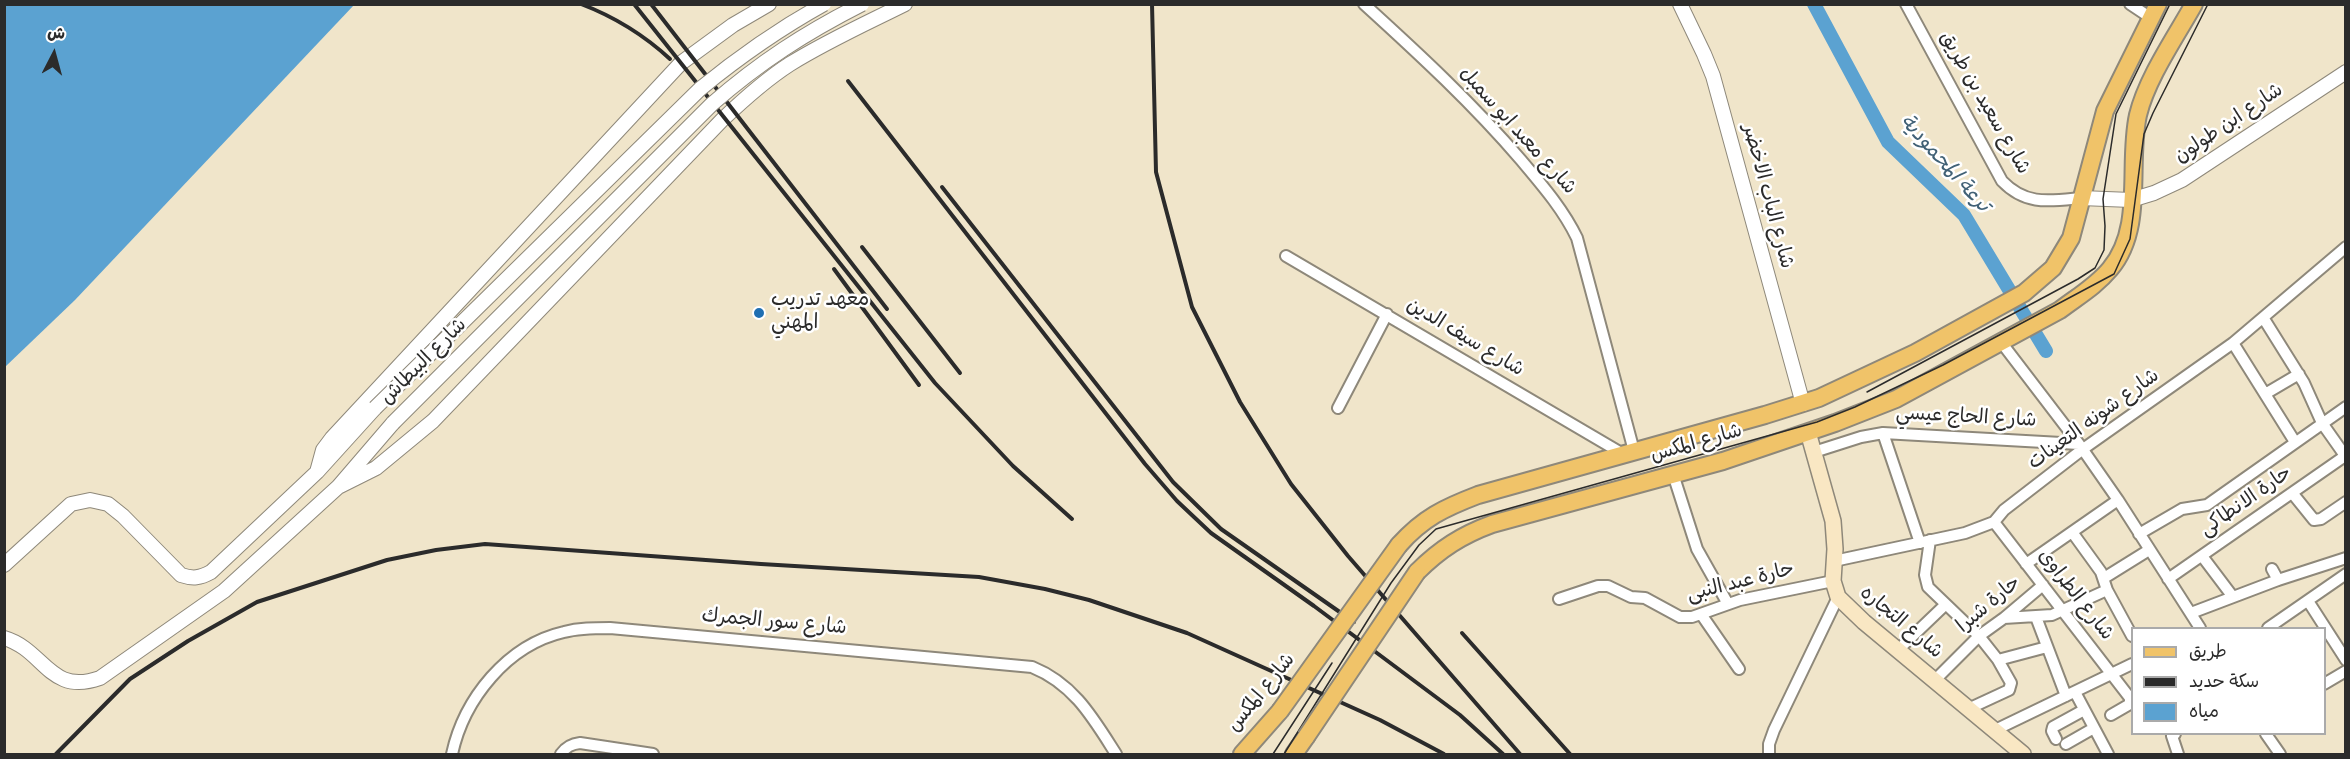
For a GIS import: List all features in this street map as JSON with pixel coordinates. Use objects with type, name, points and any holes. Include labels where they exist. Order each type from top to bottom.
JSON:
[{"type":"main road","name":"شارع المكس","points":[[1294,754],[1417,572],[1440,551],[1466,534],[1517,517],[1743,454],[1896,399],[2060,310],[2099,280],[2125,245],[2136,131],[2142,102],[2194,4]]},
{"type":"main road","name":"شارع المكس","points":[[1242,754],[1280,711],[1399,545],[1434,513],[1478,495],[1803,404],[1845,387],[1925,348],[2024,293],[2041,280],[2053,268],[2071,238],[2105,111],[2154,11]]},
{"type":"main road","name":"شارع التجاره","points":[[1808,432],[1833,521],[1833,581],[1838,597],[1993,731],[2023,754]]},
{"type":"street","points":[[317,472],[323,450],[332,438],[681,63],[733,25],[770,4]]},
{"type":"street","name":"شارع البيطاش","points":[[4,565],[71,504],[90,500],[108,504],[123,516],[181,575],[192,578],[202,577],[211,572],[317,472],[375,408],[700,89],[747,51],[824,4]]},
{"type":"street","name":"شارع البيطاش","points":[[4,638],[15,641],[63,680],[75,683],[88,682],[100,678],[224,591],[338,487],[393,423],[712,104],[748,72],[788,44],[862,4]]},
{"type":"street","points":[[338,487],[376,468],[433,421],[722,120],[754,91],[789,65],[826,43],[906,4]]},
{"type":"street","name":"شارع معبد ابو سمبل","points":[[1364,4],[1415,50],[1490,124],[1566,214],[1577,238],[1628,453]]},
{"type":"street","name":"شارع الباب الاخضر","points":[[1680,4],[1713,76],[1803,404]]},
{"type":"street","name":"شارع سعيد بن طريق","points":[[1906,4],[2002,181],[2023,198],[2041,200],[2081,198]]},
{"type":"street","points":[[2130,4],[2154,11]]},
{"type":"street","name":"شارع ابن طولون","points":[[2131,200],[2182,180],[2346,72]]},
{"type":"street","points":[[2081,198],[2131,200]]},
{"type":"street","name":"شارع شونه التعينات","points":[[1834,561],[1965,533],[1994,522],[2004,510],[2081,447],[2233,344],[2346,247]]},
{"type":"street","name":"شارع سيف الدين","points":[[1286,256],[1628,453]]},
{"type":"street","points":[[1338,408],[1387,314]]},
{"type":"street","points":[[2264,319],[2299,374],[2322,423],[2345,456]]},
{"type":"street","points":[[2001,342],[2081,447],[2118,500],[2198,627]]},
{"type":"street","points":[[2233,344],[2295,442]]},
{"type":"street","points":[[2265,393],[2299,374]]},
{"type":"street","points":[[2139,534],[2182,509],[2207,505],[2346,407]]},
{"type":"street","points":[[1883,433],[1925,541],[1925,581],[1945,605],[1979,636],[1998,660],[2011,683],[2010,690],[1968,709]]},
{"type":"street","name":"شارع الحاج عيسي","points":[[1814,452],[1861,436],[1883,433],[2081,447]]},
{"type":"street","name":"حارة الانطاكى","points":[[2168,579],[2345,456]]},
{"type":"street","points":[[1673,474],[1697,549],[1728,604]]},
{"type":"street","points":[[2293,494],[2314,520],[2320,519],[2346,502]]},
{"type":"street","points":[[2026,564],[2118,500]]},
{"type":"street","name":"شارع الطراوى","points":[[1994,522],[2131,701],[2111,715]]},
{"type":"street","points":[[2072,532],[2104,578],[2107,590],[2131,632]]},
{"type":"street","points":[[2104,578],[2149,550]]},
{"type":"street","points":[[2202,556],[2233,597]]},
{"type":"street","points":[[2191,613],[2278,580],[2346,558]]},
{"type":"street","points":[[2272,569],[2278,580]]},
{"type":"street","points":[[2269,627],[2346,574]]},
{"type":"street","name":"حارة عبد النبى","points":[[1559,599],[1598,585],[1608,586],[1631,597],[1645,598],[1680,617],[1692,617],[1728,604],[1833,581]]},
{"type":"street","name":"حارة شبرا","points":[[1935,680],[1979,636],[2043,585]]},
{"type":"street","points":[[2004,618],[2036,617],[2062,611],[2107,590]]},
{"type":"street","points":[[1769,754],[1769,744],[1774,730],[1838,597]]},
{"type":"street","points":[[2308,601],[2323,627]]},
{"type":"street","points":[[1898,650],[1945,605]]},
{"type":"street","points":[[1701,614],[1739,669]]},
{"type":"street","points":[[2036,617],[2047,647],[2070,694],[2084,710],[2109,754]]},
{"type":"street","name":"شارع سور الجمرك","points":[[452,754],[461,724],[468,711],[489,680],[504,664],[532,644],[563,632],[585,628],[610,628],[1032,667],[1058,680],[1078,699],[1116,754]]},
{"type":"street","points":[[2327,635],[2346,660]]},
{"type":"street","points":[[1998,660],[2047,647]]},
{"type":"street","points":[[1993,731],[2131,665]]},
{"type":"street","points":[[2326,683],[2346,671]]},
{"type":"street","points":[[2084,710],[2053,727],[2052,731],[2061,742],[2094,728]]},
{"type":"street","points":[[2174,735],[2178,754]]},
{"type":"street","points":[[2267,735],[2280,754]]},
{"type":"street","points":[[561,754],[564,748],[580,742],[605,750],[653,754]]},
{"type":"water","points":[[5,4],[354,5],[75,300],[5,367]]},
{"type":"waterway","name":"ترعة المحمودية","points":[[1814,4],[1888,142],[1964,215],[2046,351]]},
{"type":"tram line","points":[[1867,392],[2095,268],[2104,250],[2103,199],[2116,114],[2170,4]]},
{"type":"tram line","points":[[1284,754],[1391,583],[1419,545],[1436,529],[1817,422],[1855,407],[1943,365],[2114,274],[2130,239],[2144,134],[2208,4]]},
{"type":"tram line","points":[[1273,754],[1332,663]]},
{"type":"railway","points":[[581,4],[628,27],[670,59]]},
{"type":"railway","points":[[634,4],[935,383],[1013,466],[1072,519]]},
{"type":"railway","points":[[651,4],[887,309]]},
{"type":"railway","points":[[1152,4],[1156,172],[1192,307],[1240,402],[1291,484],[1348,556],[1520,754]]},
{"type":"railway","points":[[848,81],[1145,464],[1177,501],[1211,533],[1314,606],[1460,715],[1503,754]]},
{"type":"railway","points":[[942,187],[1173,482],[1221,529],[1354,622]]},
{"type":"railway","points":[[862,247],[960,373]]},
{"type":"railway","points":[[834,269],[919,385]]},
{"type":"railway","points":[[56,754],[130,679],[188,641],[257,602],[387,560],[436,550],[485,544],[979,577],[1045,589],[1089,600],[1187,633],[1380,720],[1444,754]]},
{"type":"railway","points":[[1462,633],[1570,754]]},
{"type":"place","name":"معهد تدريب المهني","points":[[759,313]]}]
